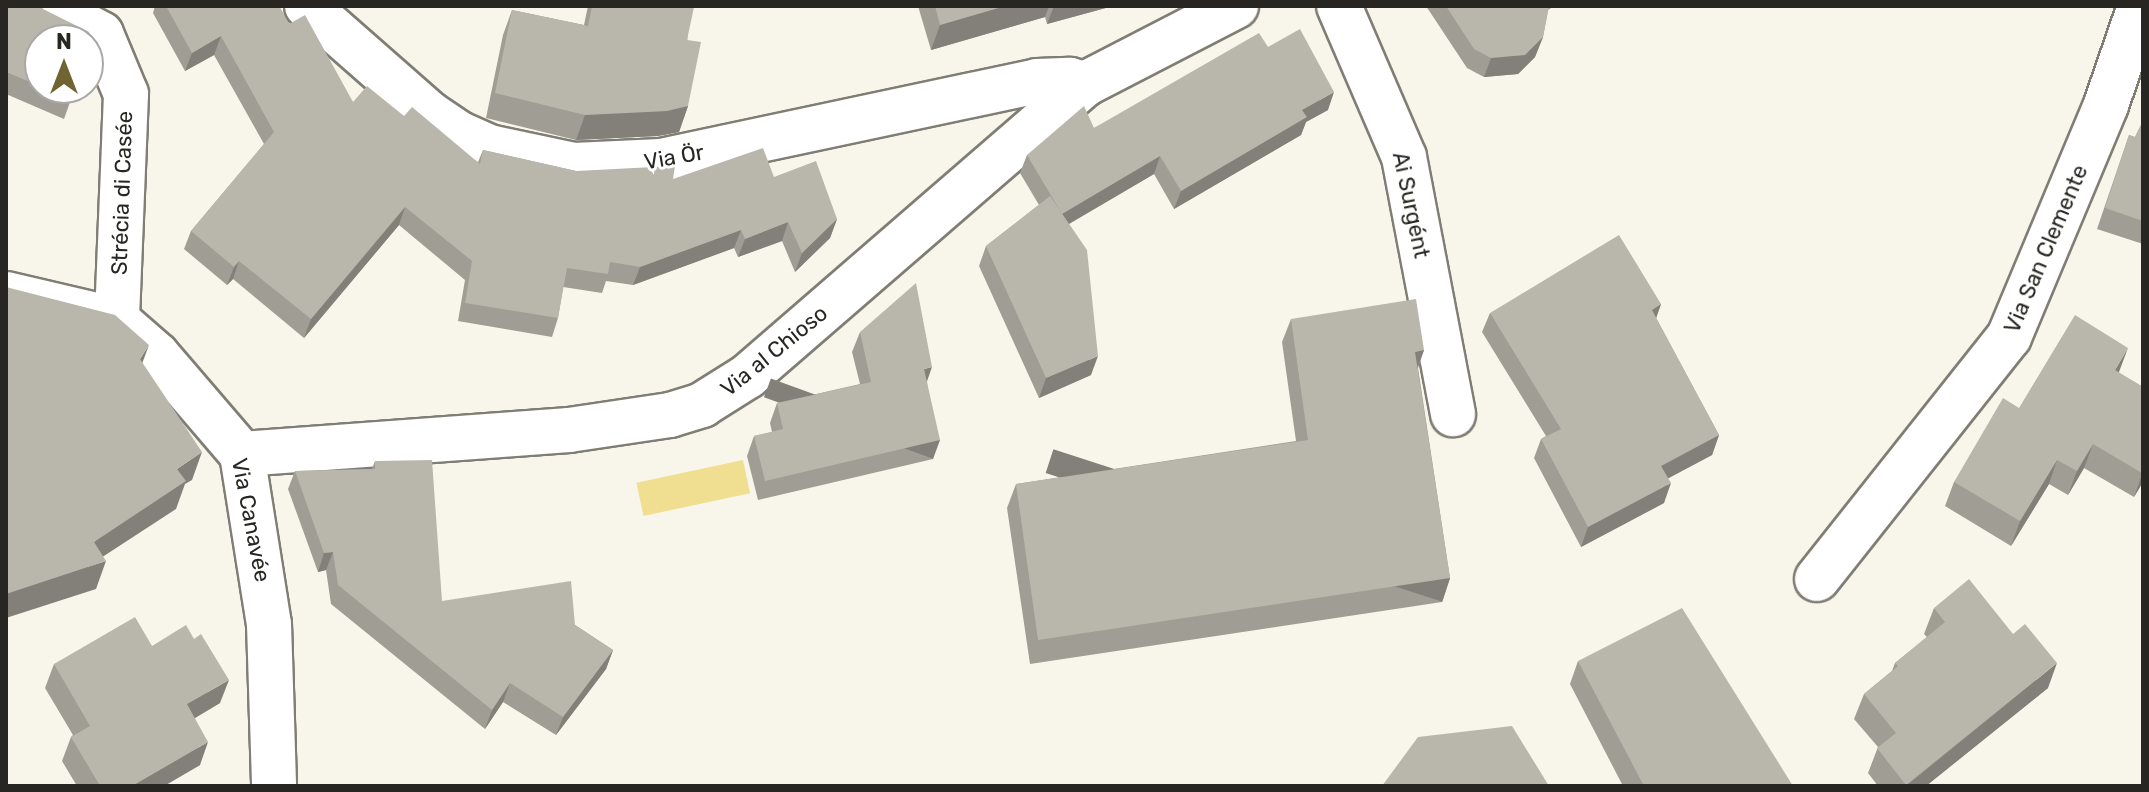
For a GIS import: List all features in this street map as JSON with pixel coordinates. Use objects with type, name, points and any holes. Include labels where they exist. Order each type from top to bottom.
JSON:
[{"type":"street","name":"Strécia di Casée","points":[[48,6],[101,34],[126,94],[117,320]]},
{"type":"street","name":"Via Ör","points":[[307,6],[430,114],[458,133],[489,147],[574,165],[615,166],[661,161],[1037,81],[1070,80],[1085,84]]},
{"type":"street","name":"Via al Chioso","points":[[242,454],[569,430],[670,415],[702,405],[748,376],[1085,84],[1236,6]]},
{"type":"street","name":"Ai Surgént","points":[[1339,6],[1404,157],[1453,414]]},
{"type":"street","name":"Via San Clemente","points":[[1817,579],[2009,337],[2106,105],[2140,6]]},
{"type":"street","name":"Via Canavée","points":[[6,294],[117,320],[157,355],[242,454],[269,624],[274,786]]},
{"type":"shaded area","points":[[743,460],[750,493],[643,516],[636,483]]},
{"type":"building","points":[[6,6],[42,6],[73,24],[24,24],[24,79],[6,72]]},
{"type":"building","points":[[166,6],[279,6],[289,24],[305,15],[353,102],[367,86],[404,116],[412,107],[480,164],[483,150],[576,171],[675,166],[673,179],[763,148],[774,177],[816,161],[837,219],[802,253],[788,222],[745,239],[741,230],[640,267],[610,262],[608,274],[567,268],[558,318],[465,303],[472,261],[405,207],[311,319],[239,261],[234,267],[191,231],[274,132],[221,36],[192,53]]},
{"type":"building","points":[[592,6],[694,7],[687,40],[701,42],[688,106],[667,111],[585,115],[495,93],[512,10],[588,26]]},
{"type":"building","points":[[935,6],[1005,6],[940,25]]},
{"type":"building","points":[[1446,6],[1549,6],[1543,37],[1525,55],[1491,58],[1474,49]]},
{"type":"building","points":[[1300,29],[1334,92],[1302,110],[1307,117],[1181,191],[1160,156],[1062,214],[1027,155],[1084,106],[1094,128],[1259,33],[1268,47]]},
{"type":"building","points":[[2143,121],[2143,221],[2105,208],[2129,135],[2135,137]]},
{"type":"building","points":[[1050,196],[1087,250],[1098,356],[1046,378],[986,246]]},
{"type":"building","points":[[1619,235],[1661,304],[1652,310],[1719,435],[1661,466],[1671,483],[1588,527],[1541,439],[1561,429],[1490,313]]},
{"type":"building","points":[[916,283],[932,367],[924,369],[940,440],[765,481],[754,436],[783,429],[777,403],[871,382],[860,332]]},
{"type":"building","points":[[6,287],[115,315],[149,345],[140,359],[202,452],[177,469],[186,481],[94,542],[106,561],[6,594]]},
{"type":"building","points":[[1416,299],[1424,350],[1415,352],[1450,578],[1038,640],[1016,484],[1308,440],[1291,319]]},
{"type":"building","points":[[2075,315],[2128,348],[2115,370],[2143,387],[2143,472],[2093,444],[2077,471],[2057,460],[2020,521],[1954,482],[2003,398],[2019,408]]},
{"type":"building","points":[[432,460],[442,601],[571,581],[575,625],[613,650],[563,717],[510,683],[492,710],[338,585],[333,552],[324,553],[295,471],[375,469],[375,461]]},
{"type":"building","points":[[1969,579],[2013,634],[2025,624],[2057,663],[1906,785],[1877,748],[1896,733],[1864,694],[1898,666],[1895,663],[1945,622],[1934,608]]},
{"type":"building","points":[[1682,608],[1793,786],[1644,786],[1578,661]]},
{"type":"building","points":[[135,617],[152,646],[186,625],[194,639],[201,634],[229,680],[187,704],[208,742],[132,786],[100,786],[71,737],[90,726],[54,664]]},
{"type":"building","points":[[1512,726],[1549,786],[1382,786],[1418,737]]}]
